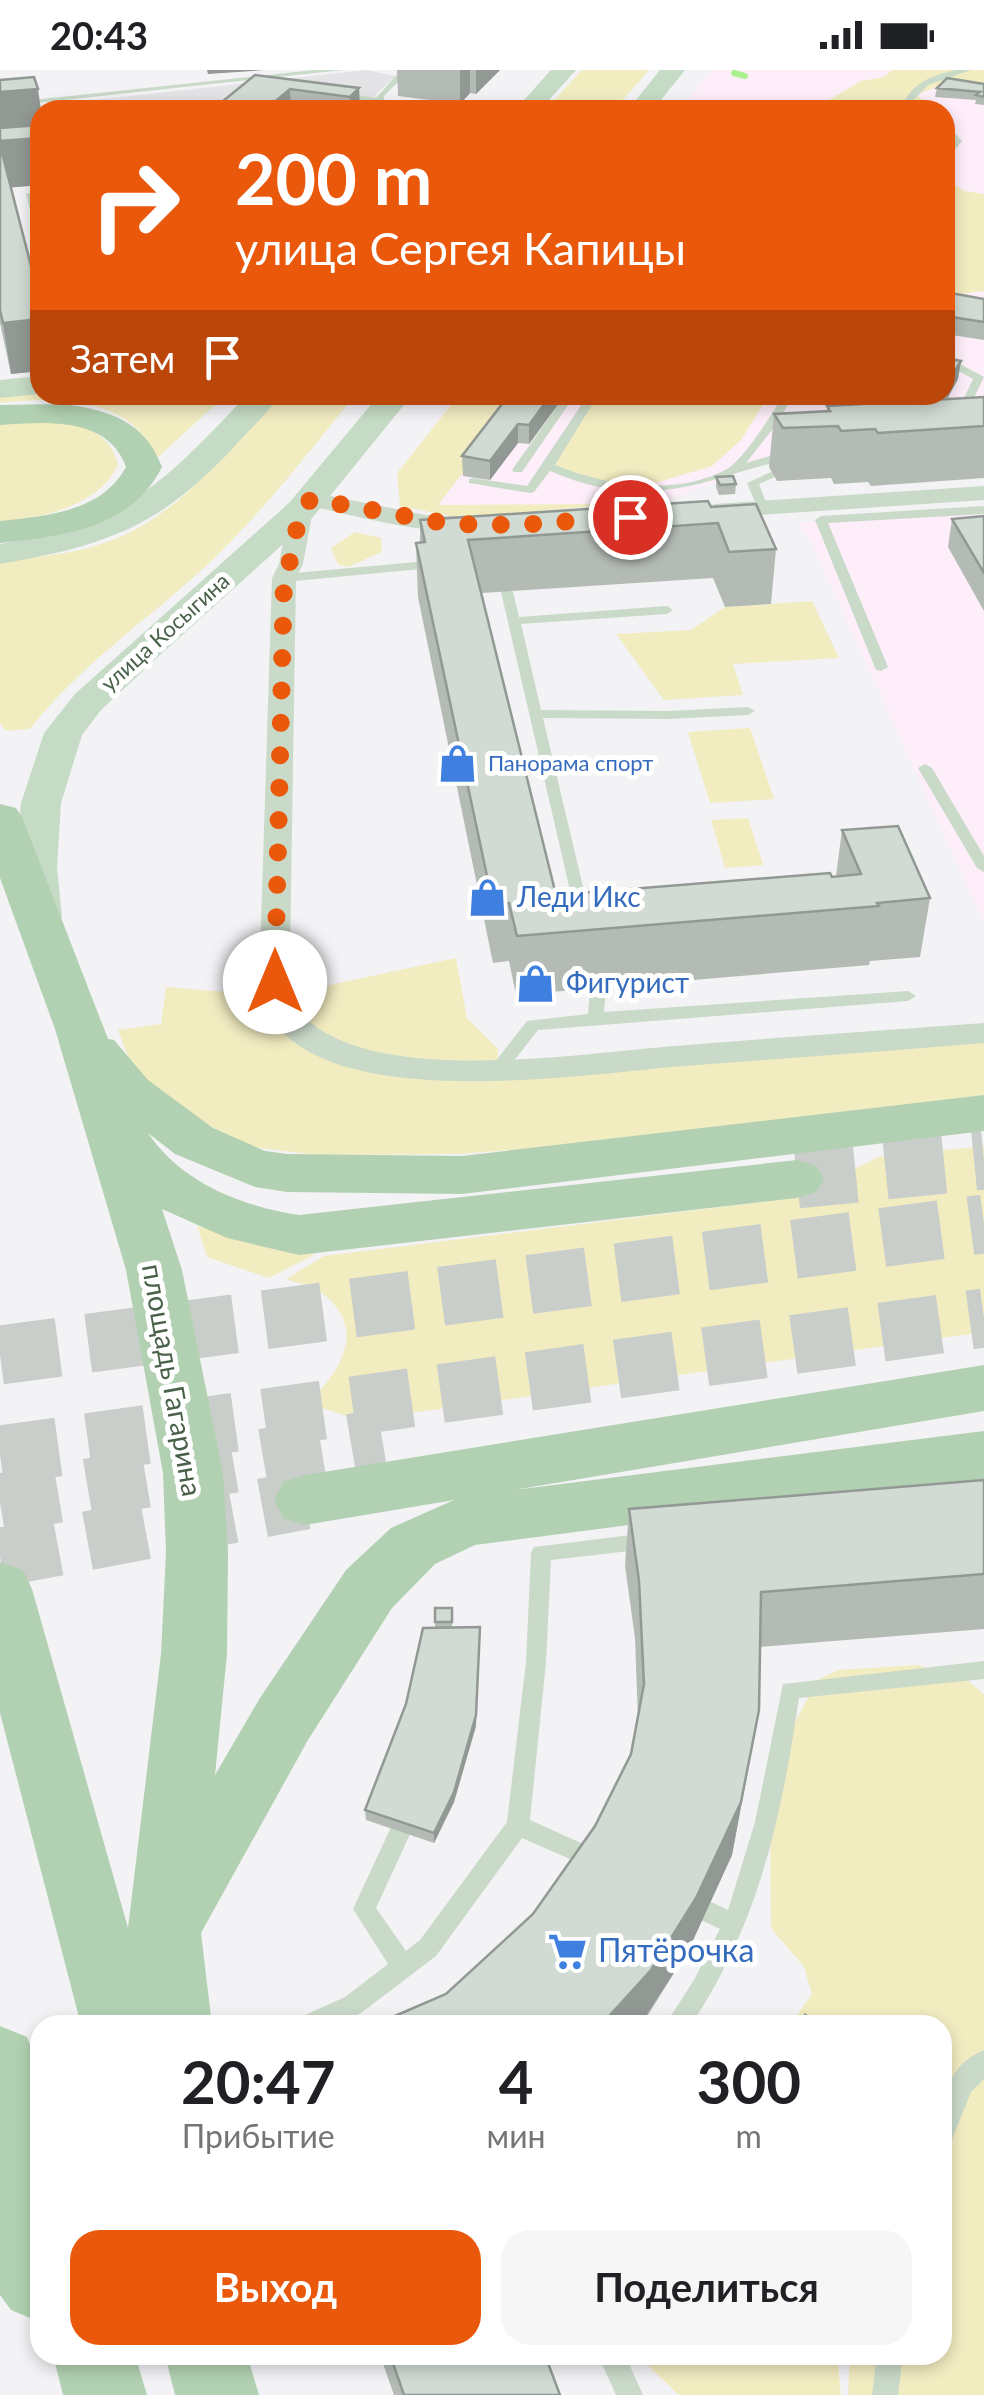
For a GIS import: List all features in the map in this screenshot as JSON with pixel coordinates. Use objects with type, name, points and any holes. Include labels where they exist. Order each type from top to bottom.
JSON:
[{"type":"main road","points":[[536,100],[564,70]]},
{"type":"main road","points":[[648,100],[673,70]]},
{"type":"main road","points":[[0,389],[30,386]]},
{"type":"main road","points":[[0,554],[82,539],[140,515],[188,478],[254,405]]},
{"type":"main road","name":"улица Косыгина","points":[[40,917],[36,867],[41,803],[63,732],[88,702],[306,504],[388,405]]},
{"type":"main road","points":[[0,416],[49,414],[95,421],[125,434],[142,455],[141,479],[117,500],[82,517],[18,530]]},
{"type":"main road","points":[[18,530],[87,521],[122,510],[178,478],[218,443]]},
{"type":"main road","name":"площадь Гагарина","points":[[0,817],[80,1029],[154,1270],[194,1473],[194,1654],[164,1930],[174,2015]]},
{"type":"main road","points":[[80,1029],[103,1062],[161,1119],[222,1156],[255,1168],[286,1173],[462,1175],[984,1113]]},
{"type":"main road","points":[[104,1102],[126,1143],[153,1174],[178,1194],[244,1225],[299,1235],[797,1178]]},
{"type":"main road","points":[[306,1500],[984,1388]]},
{"type":"main road","points":[[164,1930],[284,1719],[368,1589],[413,1546],[466,1521],[984,1455]]},
{"type":"main road","points":[[0,1589],[115,2015]]},
{"type":"main road","points":[[0,2063],[30,2156]]},
{"type":"main road","points":[[0,2231],[30,2268]]},
{"type":"main road","points":[[209,2365],[218,2395]]},
{"type":"main road","points":[[222,2365],[226,2395]]},
{"type":"street","points":[[688,513],[984,493]]},
{"type":"street","points":[[484,525],[426,522],[306,504],[284,578],[275,955],[278,996],[289,1019],[318,1043],[434,1070],[497,1070],[984,1033]]},
{"type":"street","points":[[225,577],[262,574],[284,578]]},
{"type":"lane","points":[[32,100],[339,70]]},
{"type":"lane","points":[[386,70],[405,71]]},
{"type":"lane","points":[[909,100],[912,91],[938,76],[967,70]]},
{"type":"lane","points":[[380,100],[380,95],[405,71]]},
{"type":"lane","points":[[327,95],[351,100]]},
{"type":"lane","points":[[30,100],[8,102],[11,115],[30,113]]},
{"type":"lane","points":[[931,412],[967,402],[982,378],[955,363]]},
{"type":"lane","points":[[518,470],[563,405]]},
{"type":"lane","points":[[474,481],[530,490],[587,405]]},
{"type":"lane","points":[[734,470],[783,405]]},
{"type":"lane","points":[[548,466],[576,479],[651,492],[696,484],[806,449]]},
{"type":"lane","points":[[762,507],[753,483],[774,474]]},
{"type":"lane","points":[[791,506],[822,520],[984,510]]},
{"type":"lane","points":[[822,520],[881,668]]},
{"type":"lane","points":[[284,578],[460,563]]},
{"type":"lane","points":[[507,592],[586,930]]},
{"type":"lane","points":[[514,621],[667,610]]},
{"type":"lane","points":[[536,714],[748,711]]},
{"type":"lane","points":[[926,768],[984,868]]},
{"type":"lane","points":[[596,1018],[598,988]]},
{"type":"lane","points":[[497,1070],[533,1026],[908,996]]},
{"type":"lane","points":[[331,2015],[353,2005],[428,1948],[518,1825],[536,1662],[541,1552],[667,1539]]},
{"type":"lane","points":[[684,2015],[700,1994],[735,1925],[777,1780],[790,1690],[984,1670]]},
{"type":"lane","points":[[518,1825],[600,1862]]},
{"type":"lane","points":[[400,1832],[364,1909],[403,1967]]},
{"type":"lane","points":[[706,1911],[735,1925]]},
{"type":"lane","points":[[952,2108],[962,2084],[984,2062]]},
{"type":"lane","points":[[616,2365],[630,2395]]},
{"type":"lane","points":[[885,2395],[889,2365]]},
{"type":"shaded area","points":[[366,70],[396,76],[374,100],[92,100]]},
{"type":"shaded area","points":[[582,70],[649,70],[623,100],[554,100]]},
{"type":"shaded area","points":[[711,70],[984,70],[984,408],[768,463],[667,500],[437,506],[515,405],[955,405],[955,100],[688,100]]},
{"type":"shaded area","points":[[892,70],[984,70],[984,89],[941,85],[916,95],[924,100],[829,100],[861,81],[884,77]]},
{"type":"shaded area","points":[[955,186],[984,194],[984,291],[955,295]]},
{"type":"shaded area","points":[[30,394],[30,401],[0,403],[0,398]]},
{"type":"shaded area","points":[[90,405],[215,405],[157,458],[130,423]]},
{"type":"shaded area","points":[[269,405],[347,405],[225,548],[91,664],[30,729],[6,731],[0,723],[0,562],[86,548],[126,534],[175,502]]},
{"type":"shaded area","points":[[451,405],[515,405],[438,505],[618,504],[461,518],[400,506],[397,473]]},
{"type":"shaded area","points":[[587,405],[763,405],[741,440],[712,466],[659,482],[614,488],[548,466]]},
{"type":"shaded area","points":[[0,421],[52,422],[86,429],[101,437],[118,465],[97,491],[83,500],[51,513],[0,522]]},
{"type":"shaded area","points":[[984,510],[984,923],[813,546],[799,523]]},
{"type":"shaded area","points":[[355,532],[381,538],[382,552],[348,567],[338,564],[331,548]]},
{"type":"shaded area","points":[[812,601],[839,658],[733,664],[743,695],[664,700],[616,634],[691,630],[725,607]]},
{"type":"shaded area","points":[[750,728],[774,799],[710,803],[688,732]]},
{"type":"shaded area","points":[[748,818],[763,865],[725,868],[711,820]]},
{"type":"shaded area","points":[[456,958],[467,1018],[498,1049],[497,1070],[984,1033],[984,1095],[624,1141],[459,1154],[317,1155],[245,1146],[184,1111],[133,1070],[118,1030],[161,1024],[166,987],[278,996]]},
{"type":"shaded area","points":[[984,1146],[984,1332],[396,1415],[356,1419],[307,1403],[338,1365],[346,1336],[344,1321],[337,1307],[323,1294],[286,1279],[324,1256],[794,1198],[879,1157]]},
{"type":"shaded area","points":[[197,1226],[314,1255],[269,1278],[207,1257]]},
{"type":"shaded area","points":[[919,1665],[967,1680],[984,1694],[984,2395],[848,2395],[850,2365],[952,2365],[952,2015],[797,2015],[812,1994],[804,1967],[771,1928],[770,1805],[786,1740],[817,1680],[838,1670]]},
{"type":"shaded area","points":[[648,2365],[838,2365],[841,2395],[679,2395]]},
{"type":"building","points":[[255,75],[359,88],[350,97],[290,89],[277,100],[224,100]]},
{"type":"building","points":[[34,77],[38,89],[0,92],[0,80]]},
{"type":"building","points":[[947,78],[984,84],[984,97],[976,95],[980,92],[937,88]]},
{"type":"building","points":[[30,126],[30,139],[0,141],[0,128]]},
{"type":"building","points":[[0,145],[30,262],[30,320],[3,323]]},
{"type":"building","points":[[955,294],[984,299],[984,322],[955,318]]},
{"type":"building","points":[[984,397],[984,426],[878,433],[875,429],[841,431],[838,426],[783,428],[774,414],[830,411],[827,406],[844,405],[955,405],[955,399]]},
{"type":"building","points":[[501,405],[544,405],[529,425],[518,424],[490,461],[462,456]]},
{"type":"building","points":[[733,476],[736,484],[720,485],[716,477]]},
{"type":"building","points":[[708,501],[711,507],[756,504],[776,549],[729,552],[718,523],[468,540],[556,895],[830,873],[832,877],[861,874],[842,830],[898,826],[930,898],[877,903],[879,906],[517,936],[509,903],[493,904],[416,543],[425,542],[420,520]]},
{"type":"building","points":[[984,516],[984,573],[952,519]]},
{"type":"building","points":[[984,1480],[984,1574],[761,1592],[759,1710],[741,1802],[696,1898],[651,1970],[610,2015],[397,2015],[446,1994],[533,1914],[595,1826],[631,1754],[644,1684],[639,1581],[629,1509]]},
{"type":"building","points":[[435,1608],[452,1608],[452,1622],[435,1622]]},
{"type":"building","points":[[480,1627],[476,1715],[454,1792],[434,1833],[365,1810],[406,1704],[423,1628]]},
{"type":"building","points":[[394,2365],[549,2365],[560,2395],[404,2395]]},
{"type":"waterway","points":[[734,73],[745,76]]},
{"type":"tunnel","points":[[797,1179],[984,1160]]},
{"type":"tunnel","points":[[0,1355],[984,1224]]},
{"type":"tunnel","points":[[0,1455],[984,1318]]},
{"type":"tunnel","points":[[0,1503],[382,1438]]},
{"type":"tunnel","points":[[0,1557],[305,1500]]},
{"type":"place","name":"Панорама спорт","points":[[458,763]]},
{"type":"place","name":"Леди Икс","points":[[487,897]]},
{"type":"place","name":"Фигурист","points":[[536,983]]},
{"type":"place","name":"Пятёрочка","points":[[568,1951]]},
{"type":"route","points":[[275,982],[284,578],[291,564],[302,510],[311,499],[450,524],[518,525],[630,517]]}]
